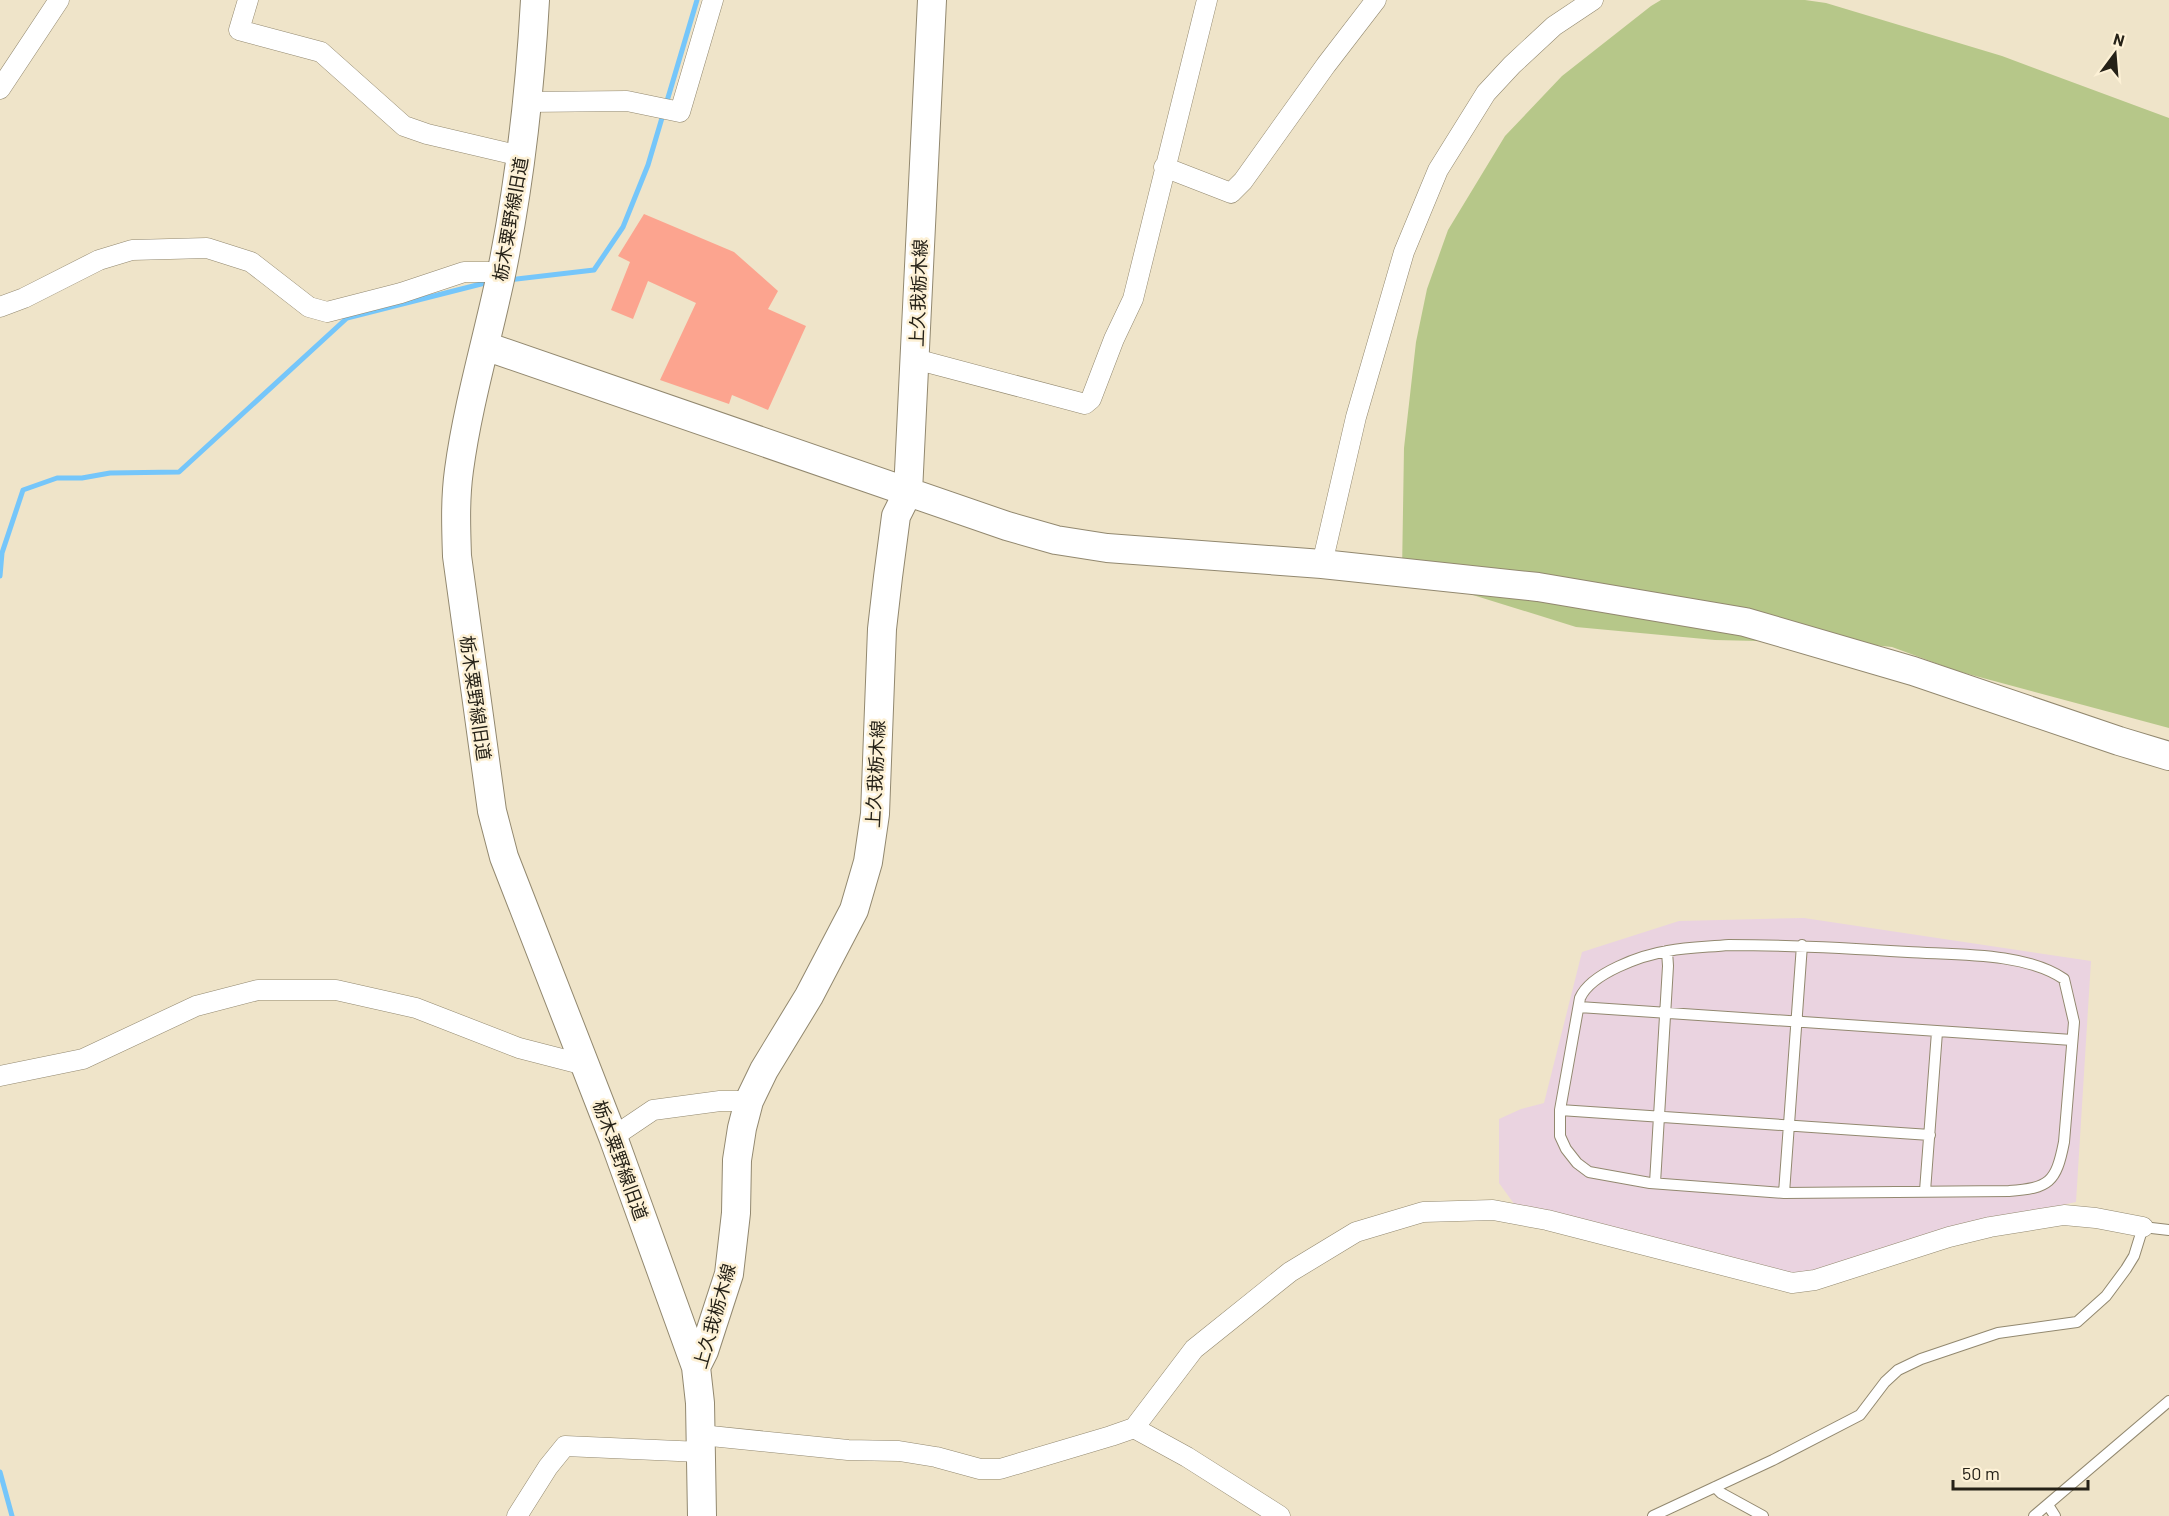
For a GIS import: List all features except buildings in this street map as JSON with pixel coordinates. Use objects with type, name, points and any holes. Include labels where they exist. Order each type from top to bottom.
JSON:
[{"type":"street","points":[[0,89],[59,0]]},
{"type":"street","points":[[248,0],[238,30],[321,52],[404,126],[427,134],[521,156]]},
{"type":"street","name":"栃木粟野線旧道","points":[[535,0],[516,201],[459,471],[455,517],[457,556],[492,811],[504,857],[613,1137],[696,1367]]},
{"type":"street","points":[[527,102],[627,101],[680,112],[713,0]]},
{"type":"street","name":"上久我栃木線","points":[[702,1516],[701,1444],[696,1367],[704,1351],[729,1274],[736,1213],[737,1160],[742,1128],[749,1101],[764,1070],[809,996],[854,910],[868,862],[875,814],[882,629],[896,516],[908,492],[932,0]]},
{"type":"street","points":[[915,358],[1085,404],[1091,399],[1114,339],[1133,299],[1164,166],[1207,0]]},
{"type":"street","points":[[1164,166],[1232,193],[1376,0]]},
{"type":"street","points":[[1322,564],[1356,417],[1404,252],[1438,171],[1486,93],[1554,26],[1593,0]]},
{"type":"street","points":[[0,307],[24,298],[99,260],[132,249],[207,248],[251,262],[309,307],[327,312],[401,293],[464,272],[501,272]]},
{"type":"street","points":[[485,346],[1007,526],[1056,540],[1107,548],[1322,564],[1538,587],[1745,622],[1913,671],[2169,756]]},
{"type":"street","points":[[0,1076],[82,1059],[196,1006],[258,990],[336,990],[416,1008],[519,1048],[585,1065]]},
{"type":"street","points":[[613,1137],[653,1110],[720,1101],[749,1101]]},
{"type":"street","points":[[517,1516],[548,1467],[565,1446],[701,1444],[899,1451],[936,1457],[981,1469],[1000,1469],[1134,1428],[1194,1349],[1290,1272],[1356,1232],[1423,1212],[1493,1210],[1547,1220],[1792,1283],[1815,1280],[1949,1237],[1990,1227],[2064,1215],[2097,1218],[2143,1227]]},
{"type":"street","points":[[1134,1428],[1187,1456],[1280,1516]]},
{"type":"lane","points":[[1729,945],[1802,945],[1978,956],[2021,961],[2051,970],[2064,980],[2074,1022],[2064,1142],[2061,1159],[2055,1173],[2047,1182],[2033,1189],[2017,1191],[1784,1192],[1654,1184],[1589,1172],[1576,1163],[1560,1136],[1560,1110],[1584,990],[1605,973],[1637,959],[1667,951],[1729,945]]},
{"type":"lane","points":[[1784,1192],[1802,945]]},
{"type":"lane","points":[[1654,1184],[1668,966],[1667,951]]},
{"type":"lane","points":[[1579,1007],[2072,1040]]},
{"type":"lane","points":[[1925,1191],[1937,1032]]},
{"type":"lane","points":[[1560,1110],[1930,1135]]},
{"type":"lane","points":[[1653,1516],[1773,1460],[1860,1415],[1885,1382],[1898,1370],[1921,1359],[1998,1333],[2077,1322],[2102,1301],[2126,1269],[2134,1256],[2143,1227],[2169,1230]]},
{"type":"lane","points":[[2034,1516],[2169,1401]]},
{"type":"lane","points":[[1715,1487],[1721,1493],[1763,1516]]},
{"type":"lane","points":[[2048,1505],[2055,1516]]},
{"type":"shaded area","points":[[1804,918],[2091,961],[2076,1202],[1966,1226],[1820,1272],[1792,1275],[1517,1208],[1499,1183],[1499,1119],[1521,1109],[1544,1103],[1582,952],[1679,921]]},
{"type":"green space","points":[[1661,0],[1805,0],[1826,3],[2002,56],[2169,118],[2169,728],[1957,671],[1892,647],[1853,643],[1715,640],[1576,627],[1402,573],[1404,448],[1416,342],[1427,289],[1448,230],[1505,136],[1562,76]]},
{"type":"waterway","points":[[508,280],[594,270],[623,227],[648,165],[697,0]]},
{"type":"waterway","points":[[0,576],[2,553],[23,490],[57,478],[82,478],[110,473],[179,472],[347,318],[489,282]]},
{"type":"waterway","points":[[0,1472],[12,1516]]}]
